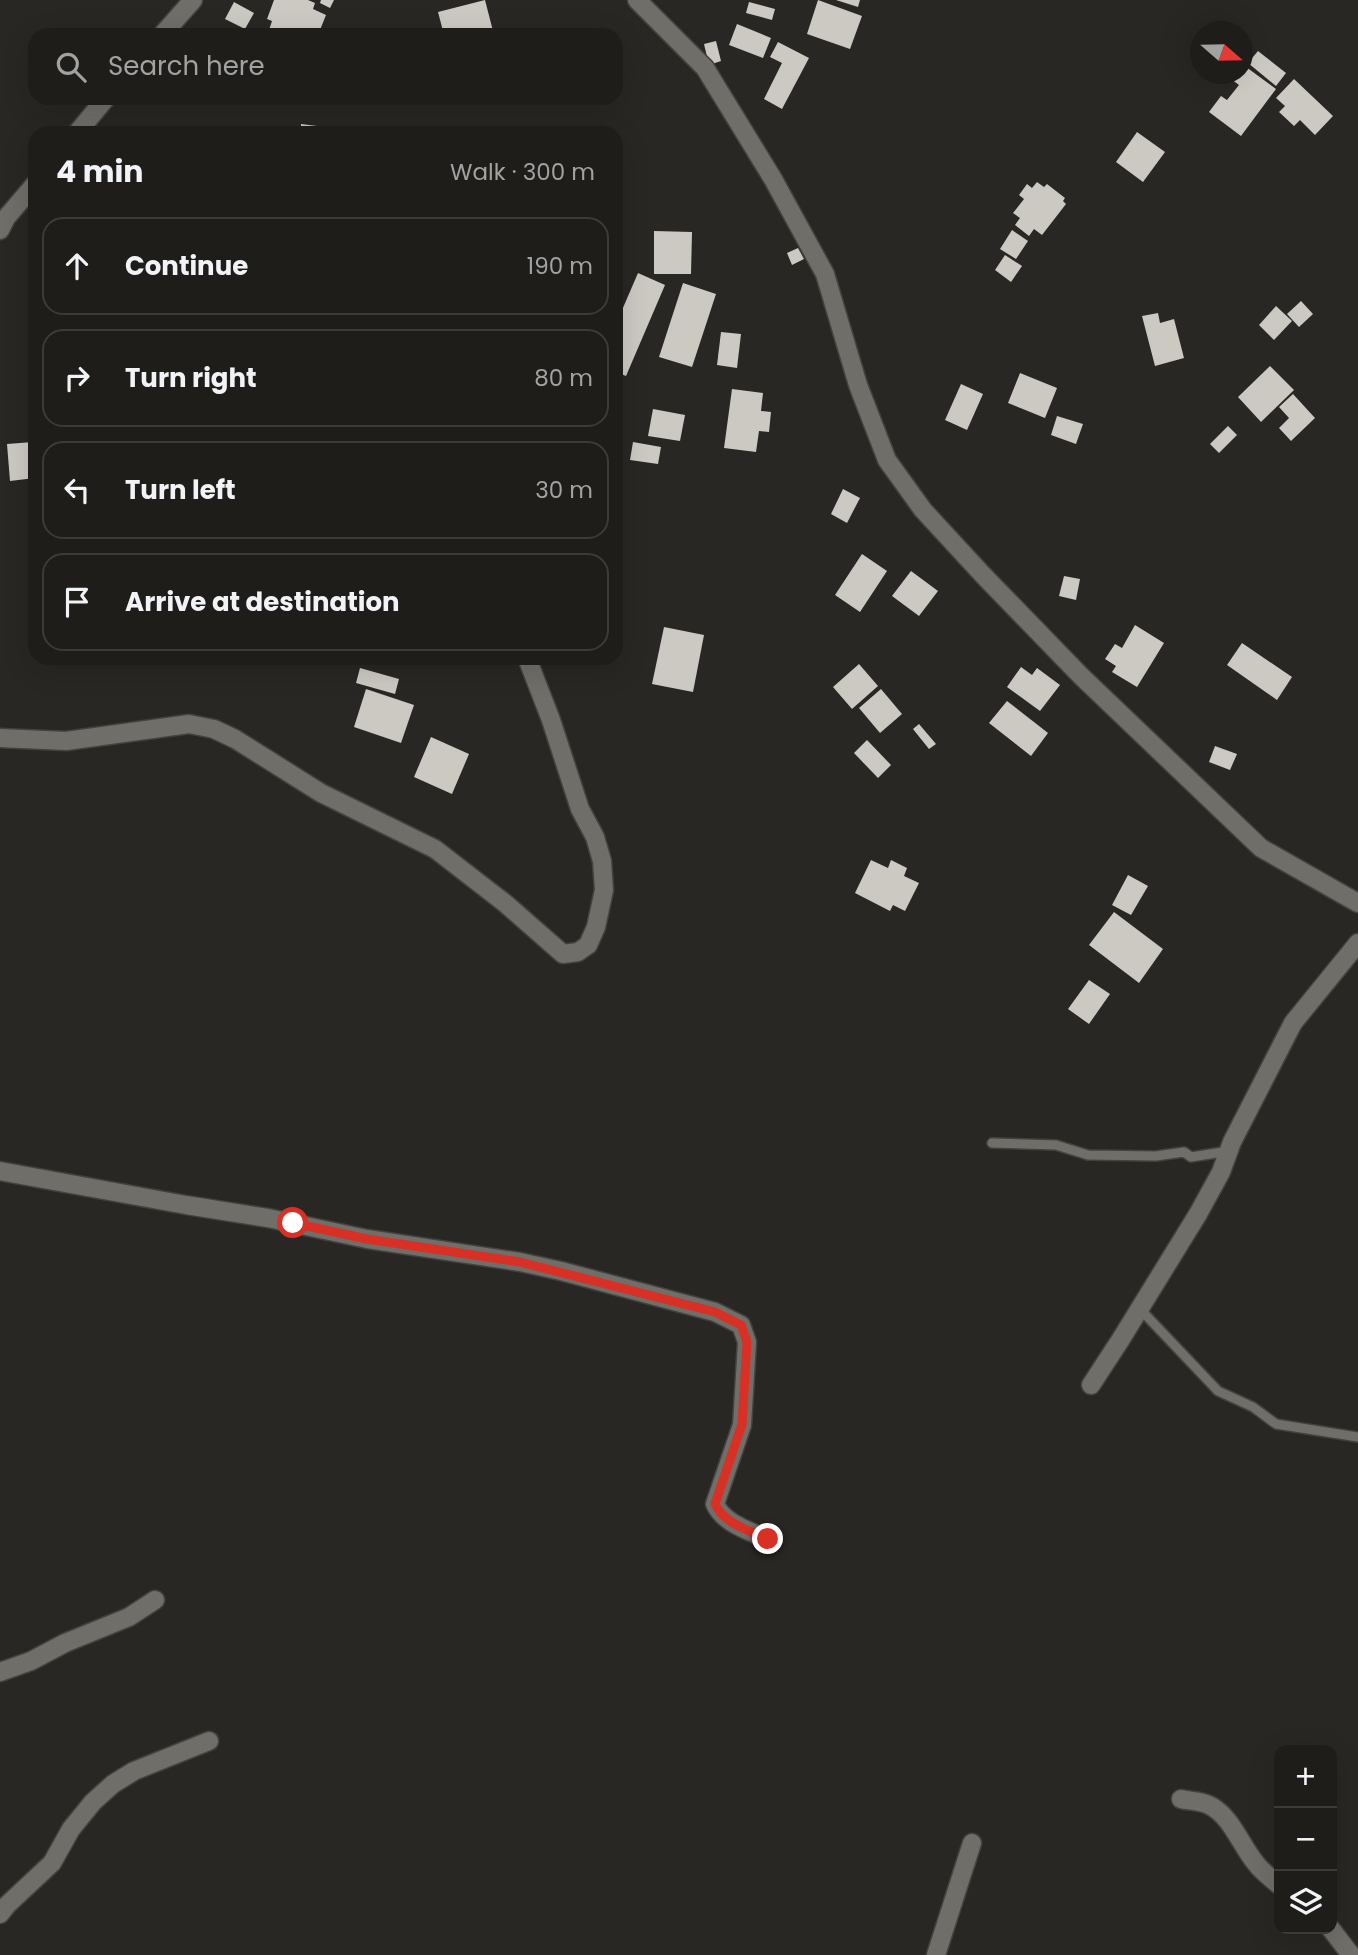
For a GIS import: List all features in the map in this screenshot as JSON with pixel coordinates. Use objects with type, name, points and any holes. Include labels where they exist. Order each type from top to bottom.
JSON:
[{"type":"street","points":[[168,28],[193,0]]},
{"type":"street","points":[[637,0],[705,68],[773,179],[825,274],[858,385],[887,460],[923,510],[1081,676],[1261,848],[1358,903]]},
{"type":"street","points":[[83,126],[100,105]]},
{"type":"street","points":[[0,230],[6,218],[28,192]]},
{"type":"street","points":[[0,738],[66,741],[189,724],[215,729],[321,793],[435,849],[506,904],[563,954],[578,952],[588,945],[596,928],[604,890],[602,861],[595,837],[580,809],[530,665]]},
{"type":"street","points":[[1091,1385],[1198,1214],[1293,1023],[1358,943]]},
{"type":"street","points":[[0,1171],[268,1217],[367,1239],[520,1262],[715,1312],[741,1325],[747,1342],[742,1424],[715,1504],[718,1513],[730,1521],[768,1539]]},
{"type":"street","points":[[0,1672],[129,1617],[156,1600]]},
{"type":"street","points":[[0,1914],[52,1863],[71,1829],[93,1802],[113,1784],[134,1771],[209,1741]]},
{"type":"street","points":[[1181,1799],[1208,1805],[1219,1813],[1258,1866],[1274,1880]]},
{"type":"street","points":[[936,1955],[972,1843]]},
{"type":"street","points":[[1335,1934],[1351,1955]]},
{"type":"lane","points":[[992,1143],[1055,1145],[1088,1154],[1156,1156],[1184,1152],[1191,1157],[1229,1151]]},
{"type":"lane","points":[[1140,1309],[1218,1391],[1253,1406],[1276,1424],[1358,1437]]},
{"type":"building","points":[[274,0],[308,0],[315,3],[313,9],[326,15],[321,28],[270,28],[272,21],[267,19]]},
{"type":"building","points":[[321,0],[334,0],[330,8],[320,3]]},
{"type":"building","points":[[485,0],[492,28],[442,28],[438,12]]},
{"type":"building","points":[[818,0],[862,16],[850,49],[807,34]]},
{"type":"building","points":[[836,0],[860,0],[858,7]]},
{"type":"building","points":[[234,2],[254,13],[246,28],[225,19]]},
{"type":"building","points":[[749,2],[775,9],[772,20],[746,13]]},
{"type":"building","points":[[737,24],[771,38],[763,58],[729,45]]},
{"type":"building","points":[[716,41],[721,61],[709,65],[704,44]]},
{"type":"building","points":[[778,42],[809,58],[782,109],[764,99],[782,63],[770,57]]},
{"type":"building","points":[[1258,51],[1286,73],[1276,86],[1253,67],[1253,57]]},
{"type":"building","points":[[1253,72],[1276,89],[1241,136],[1209,112],[1221,96],[1227,100],[1239,85],[1253,84]]},
{"type":"building","points":[[1294,79],[1333,116],[1315,135],[1300,120],[1294,126],[1279,112],[1285,106],[1276,98]]},
{"type":"building","points":[[1137,132],[1165,152],[1143,182],[1116,162]]},
{"type":"building","points":[[1037,182],[1044,187],[1047,184],[1065,198],[1063,201],[1066,204],[1042,235],[1034,229],[1029,236],[1015,225],[1020,218],[1013,213],[1024,199],[1019,195],[1027,184],[1032,188]]},
{"type":"building","points":[[1012,230],[1028,241],[1016,259],[1000,249]]},
{"type":"building","points":[[654,231],[692,232],[691,274],[654,274]]},
{"type":"building","points":[[798,248],[804,259],[792,265],[787,253]]},
{"type":"building","points":[[1005,255],[1022,266],[1011,282],[995,270]]},
{"type":"building","points":[[638,273],[665,285],[626,376],[623,375],[623,308]]},
{"type":"building","points":[[683,283],[716,294],[692,367],[659,357]]},
{"type":"building","points":[[1301,301],[1313,314],[1299,327],[1287,314]]},
{"type":"building","points":[[1276,306],[1292,321],[1274,340],[1259,325]]},
{"type":"building","points":[[1158,313],[1160,323],[1174,319],[1184,358],[1155,366],[1142,316]]},
{"type":"building","points":[[721,332],[741,334],[737,368],[717,365]]},
{"type":"building","points":[[1270,366],[1294,390],[1261,422],[1238,397]]},
{"type":"building","points":[[1020,373],[1057,388],[1045,418],[1008,403]]},
{"type":"building","points":[[961,384],[983,394],[967,430],[945,420]]},
{"type":"building","points":[[732,389],[763,393],[761,411],[771,412],[769,432],[759,431],[756,452],[724,448]]},
{"type":"building","points":[[1293,394],[1315,418],[1291,441],[1279,428],[1289,418],[1279,407]]},
{"type":"building","points":[[653,409],[685,415],[680,441],[648,436]]},
{"type":"building","points":[[1057,416],[1083,424],[1076,444],[1051,435]]},
{"type":"building","points":[[1228,426],[1237,435],[1219,453],[1210,444]]},
{"type":"building","points":[[28,442],[28,479],[10,481],[7,444]]},
{"type":"building","points":[[633,442],[661,447],[658,464],[630,460]]},
{"type":"building","points":[[843,489],[860,498],[847,523],[831,514]]},
{"type":"building","points":[[862,554],[887,571],[860,612],[835,595]]},
{"type":"building","points":[[911,571],[938,591],[919,616],[892,596]]},
{"type":"building","points":[[1064,576],[1080,579],[1076,600],[1059,596]]},
{"type":"building","points":[[1135,625],[1164,643],[1137,687],[1112,672],[1116,666],[1105,659],[1115,644],[1122,648]]},
{"type":"building","points":[[664,627],[704,635],[693,692],[652,684]]},
{"type":"building","points":[[1242,643],[1292,677],[1277,700],[1227,665]]},
{"type":"building","points":[[859,664],[878,686],[852,709],[833,687]]},
{"type":"building","points":[[1021,667],[1032,675],[1037,668],[1060,685],[1040,711],[1007,687]]},
{"type":"building","points":[[360,668],[399,679],[395,694],[356,683]]},
{"type":"building","points":[[366,689],[414,705],[401,743],[354,727]]},
{"type":"building","points":[[881,689],[902,714],[880,733],[859,708]]},
{"type":"building","points":[[1007,701],[1048,733],[1031,756],[989,723]]},
{"type":"building","points":[[919,724],[936,744],[929,749],[913,729]]},
{"type":"building","points":[[431,737],[469,754],[452,794],[414,777]]},
{"type":"building","points":[[867,740],[891,765],[878,778],[854,753]]},
{"type":"building","points":[[1215,746],[1237,754],[1230,770],[1209,762]]},
{"type":"building","points":[[871,860],[888,868],[891,860],[907,868],[904,876],[919,883],[905,911],[893,905],[890,911],[855,893]]},
{"type":"building","points":[[1128,875],[1148,886],[1131,915],[1112,905]]},
{"type":"building","points":[[1114,912],[1163,949],[1139,983],[1089,945]]},
{"type":"building","points":[[1089,980],[1110,994],[1089,1024],[1068,1009]]},
{"type":"route","points":[[293,1223],[367,1239],[541,1266],[715,1312],[741,1325],[747,1342],[742,1424],[715,1504],[718,1513],[730,1521],[768,1539]]}]
